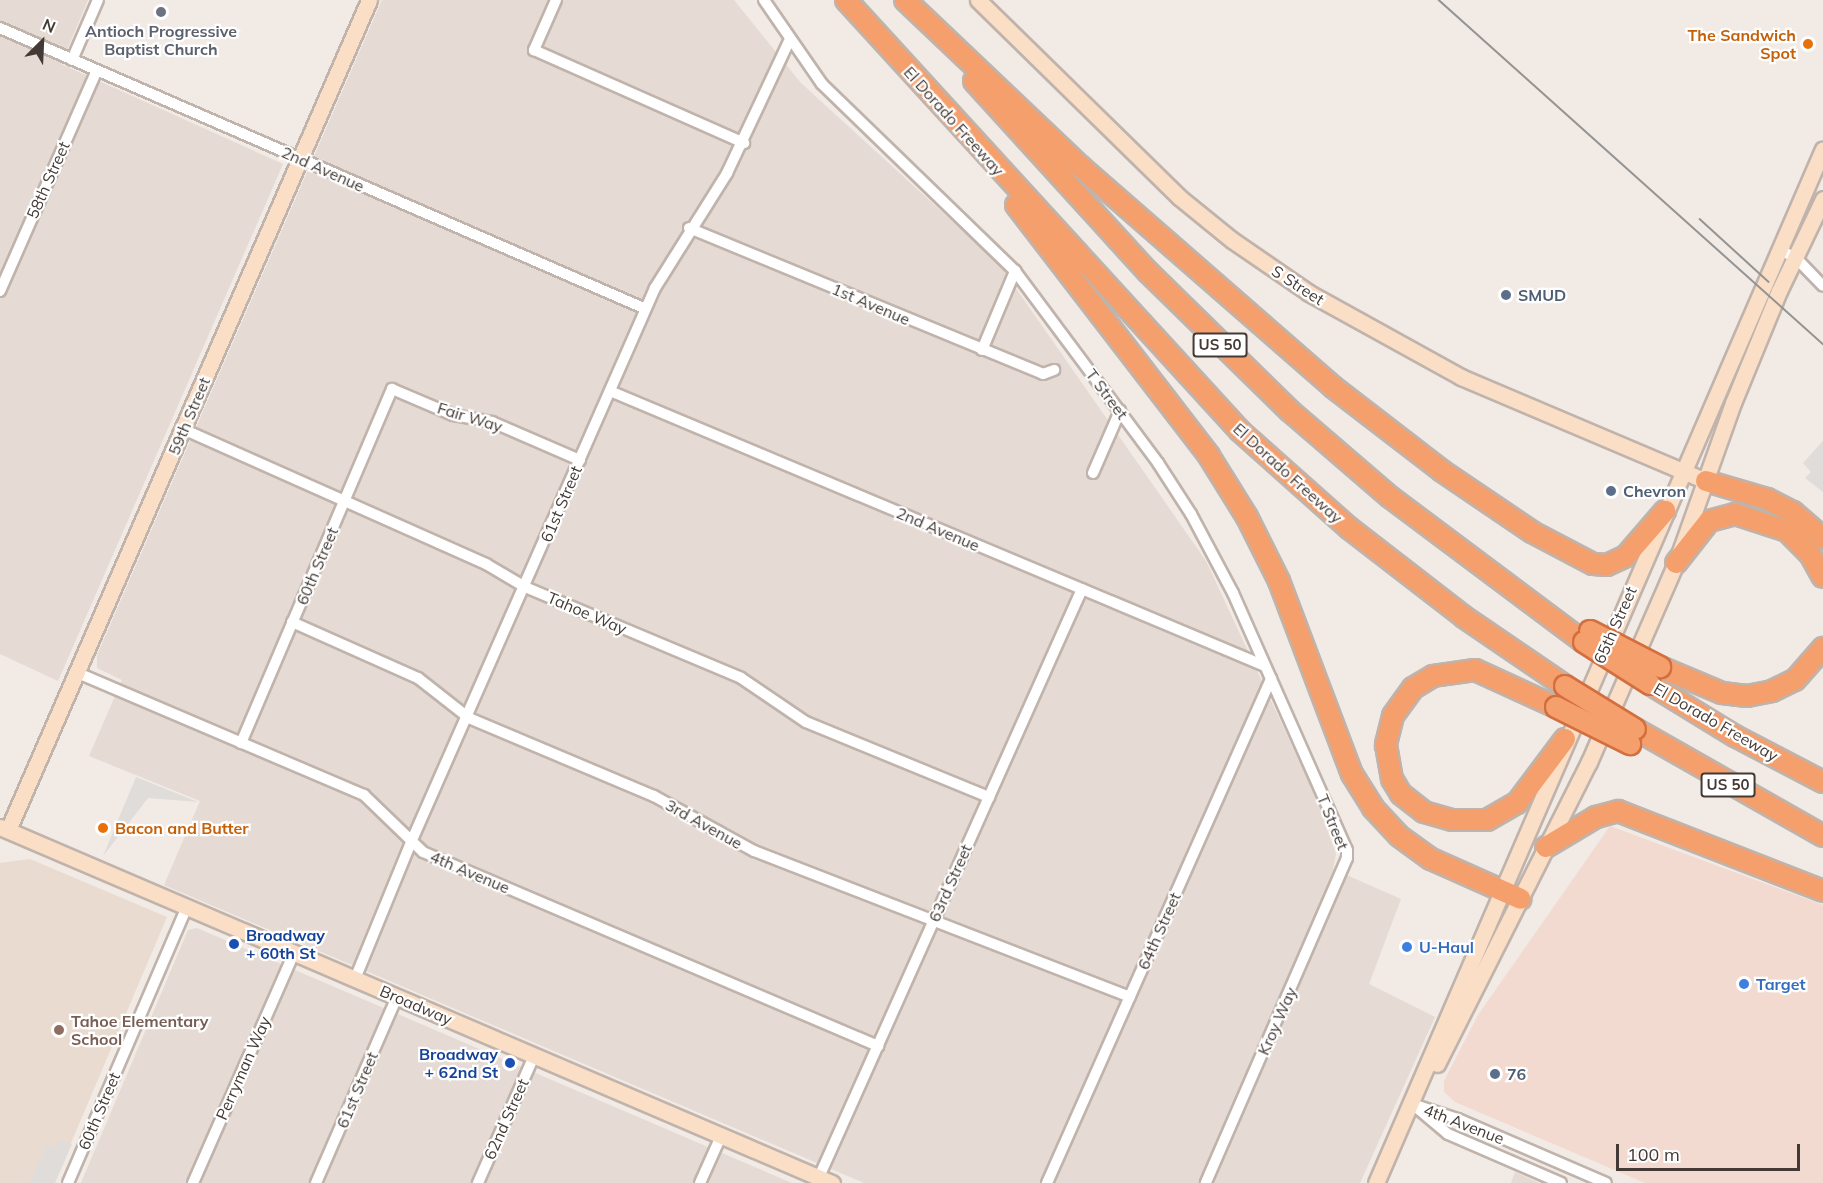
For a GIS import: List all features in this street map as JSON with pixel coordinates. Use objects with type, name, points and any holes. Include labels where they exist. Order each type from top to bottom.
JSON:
[{"type":"highway","name":"El Dorado Freeway","points":[[846,0],[995,166],[1240,431],[1367,542],[1464,617],[1565,686],[1632,736],[1823,836]]},
{"type":"highway","name":"El Dorado Freeway","points":[[900,0],[1194,319],[1332,447],[1495,579],[1587,636],[1650,684],[1735,736],[1823,782]]},
{"type":"highway","points":[[905,0],[1081,167],[1333,387],[1442,471],[1532,532],[1593,564],[1607,565],[1626,556],[1665,511]]},
{"type":"highway","points":[[995,166],[1012,200],[1209,456],[1247,517],[1279,581],[1353,774],[1373,808],[1399,836],[1431,859],[1521,899]]},
{"type":"highway","points":[[1706,481],[1776,504],[1793,512],[1823,538]]},
{"type":"highway","points":[[1676,563],[1709,521],[1734,514],[1786,531],[1810,554],[1823,578]]},
{"type":"highway","points":[[1587,636],[1722,693],[1747,696],[1772,691],[1795,680],[1823,648]]},
{"type":"highway","points":[[1565,739],[1517,803],[1487,820],[1452,820],[1424,812],[1401,794],[1392,779],[1386,745],[1393,716],[1413,688],[1433,675],[1475,670],[1556,707],[1632,736]]},
{"type":"highway","points":[[1546,847],[1596,818],[1618,812],[1823,891]]},
{"type":"main road","name":"59th Street","points":[[4,829],[78,674],[369,0]]},
{"type":"main road","name":"S Street","points":[[978,0],[1179,197],[1232,240],[1309,293],[1461,377],[1706,481]]},
{"type":"main road","name":"65th Street","points":[[1376,1183],[1412,1104],[1565,739],[1769,282],[1779,249],[1823,149]]},
{"type":"main road","name":"65th Street","points":[[1412,1104],[1444,1053],[1589,762],[1676,563],[1733,403],[1779,291],[1797,259],[1823,199]]},
{"type":"main road","name":"Broadway","points":[[4,829],[825,1180]]},
{"type":"street","points":[[72,60],[98,0]]},
{"type":"street","points":[[556,0],[534,50],[744,143]]},
{"type":"street","name":"T Street","points":[[764,0],[789,41],[836,98],[1015,271],[1120,411],[1191,513],[1271,679],[1347,858]]},
{"type":"street","name":"2nd Avenue","points":[[0,28],[646,309]]},
{"type":"street","name":"61st Street","points":[[355,979],[412,840],[469,718],[646,309],[689,228],[744,143],[789,41]]},
{"type":"street","name":"58th Street","points":[[0,291],[97,70]]},
{"type":"street","name":"1st Avenue","points":[[689,228],[1043,374],[1054,370]]},
{"type":"street","points":[[1779,249],[1797,259],[1823,286]]},
{"type":"street","points":[[982,350],[1015,271]]},
{"type":"street","name":"Fair Way","points":[[392,389],[453,414],[492,422],[580,460]]},
{"type":"street","name":"60th Street","points":[[242,743],[392,389]]},
{"type":"street","name":"2nd Avenue","points":[[610,391],[1265,666]]},
{"type":"street","points":[[1093,473],[1120,411]]},
{"type":"street","name":"Tahoe Way","points":[[183,429],[486,564],[525,587],[741,678],[806,722],[989,796]]},
{"type":"street","name":"63rd Street","points":[[825,1180],[878,1046],[1082,589]]},
{"type":"street","name":"3rd Avenue","points":[[292,622],[418,678],[469,718],[654,796],[754,851],[933,923],[1130,997]]},
{"type":"street","name":"4th Avenue","points":[[78,674],[364,795],[423,852],[878,1046]]},
{"type":"street","name":"64th Street","points":[[1047,1183],[1271,679]]},
{"type":"street","name":"Kroy Way","points":[[1206,1183],[1347,858]]},
{"type":"street","name":"60th Street","points":[[68,1183],[187,907]]},
{"type":"street","name":"Perryman Way","points":[[193,1183],[294,953]]},
{"type":"street","name":"61st Street","points":[[316,1183],[397,997]]},
{"type":"street","name":"62nd Street","points":[[478,1183],[534,1056]]},
{"type":"street","name":"4th Avenue","points":[[1412,1104],[1448,1134],[1561,1183]]},
{"type":"street","name":"4th Avenue","points":[[1412,1104],[1458,1119],[1606,1183]]},
{"type":"street","points":[[700,1183],[721,1136]]},
{"type":"shaded area","points":[[0,0],[88,0],[61,64],[283,164],[58,681],[0,654]]},
{"type":"shaded area","points":[[382,0],[734,0],[801,83],[999,264],[1206,561],[1314,793],[1336,854],[1333,869],[1401,899],[1369,984],[1435,1017],[1360,1183],[864,1183],[164,885],[200,801],[89,756],[122,680],[97,668],[97,655]]},
{"type":"shaded area","points":[[1823,441],[1823,492],[1805,478],[1811,472],[1803,463]]},
{"type":"shaded area","points":[[136,777],[198,802],[148,798],[103,856]]},
{"type":"shaded area","points":[[1610,826],[1823,905],[1823,1183],[1645,1183],[1455,1102],[1444,1092],[1444,1081],[1478,1015]]},
{"type":"shaded area","name":"Tahoe Elementary School","points":[[30,859],[167,917],[54,1183],[0,1183],[0,863]]},
{"type":"shaded area","points":[[197,928],[792,1183],[81,1183],[188,930]]},
{"type":"shaded area","points":[[60,1140],[72,1144],[55,1183],[29,1183],[47,1145],[56,1148]]},
{"type":"shaded area","points":[[1515,1172],[1539,1183],[1511,1183]]},
{"type":"tram line","points":[[1439,0],[1823,344]]},
{"type":"tram line","points":[[1700,219],[1769,282]]},
{"type":"place","name":"Antioch Progressive Baptist Church","points":[[161,12]]},
{"type":"place","name":"The Sandwich Spot","points":[[1808,44]]},
{"type":"place","name":"SMUD","points":[[1506,295]]},
{"type":"place","name":"Chevron","points":[[1611,491]]},
{"type":"place","name":"Bacon and Butter","points":[[103,828]]},
{"type":"place","name":"Broadway + 60th St","points":[[234,944]]},
{"type":"place","name":"U-Haul","points":[[1407,947]]},
{"type":"place","name":"Target","points":[[1744,984]]},
{"type":"place","name":"Tahoe Elementary School","points":[[59,1030]]},
{"type":"place","name":"Broadway + 62nd St","points":[[510,1063]]},
{"type":"place","name":"76","points":[[1495,1074]]}]
